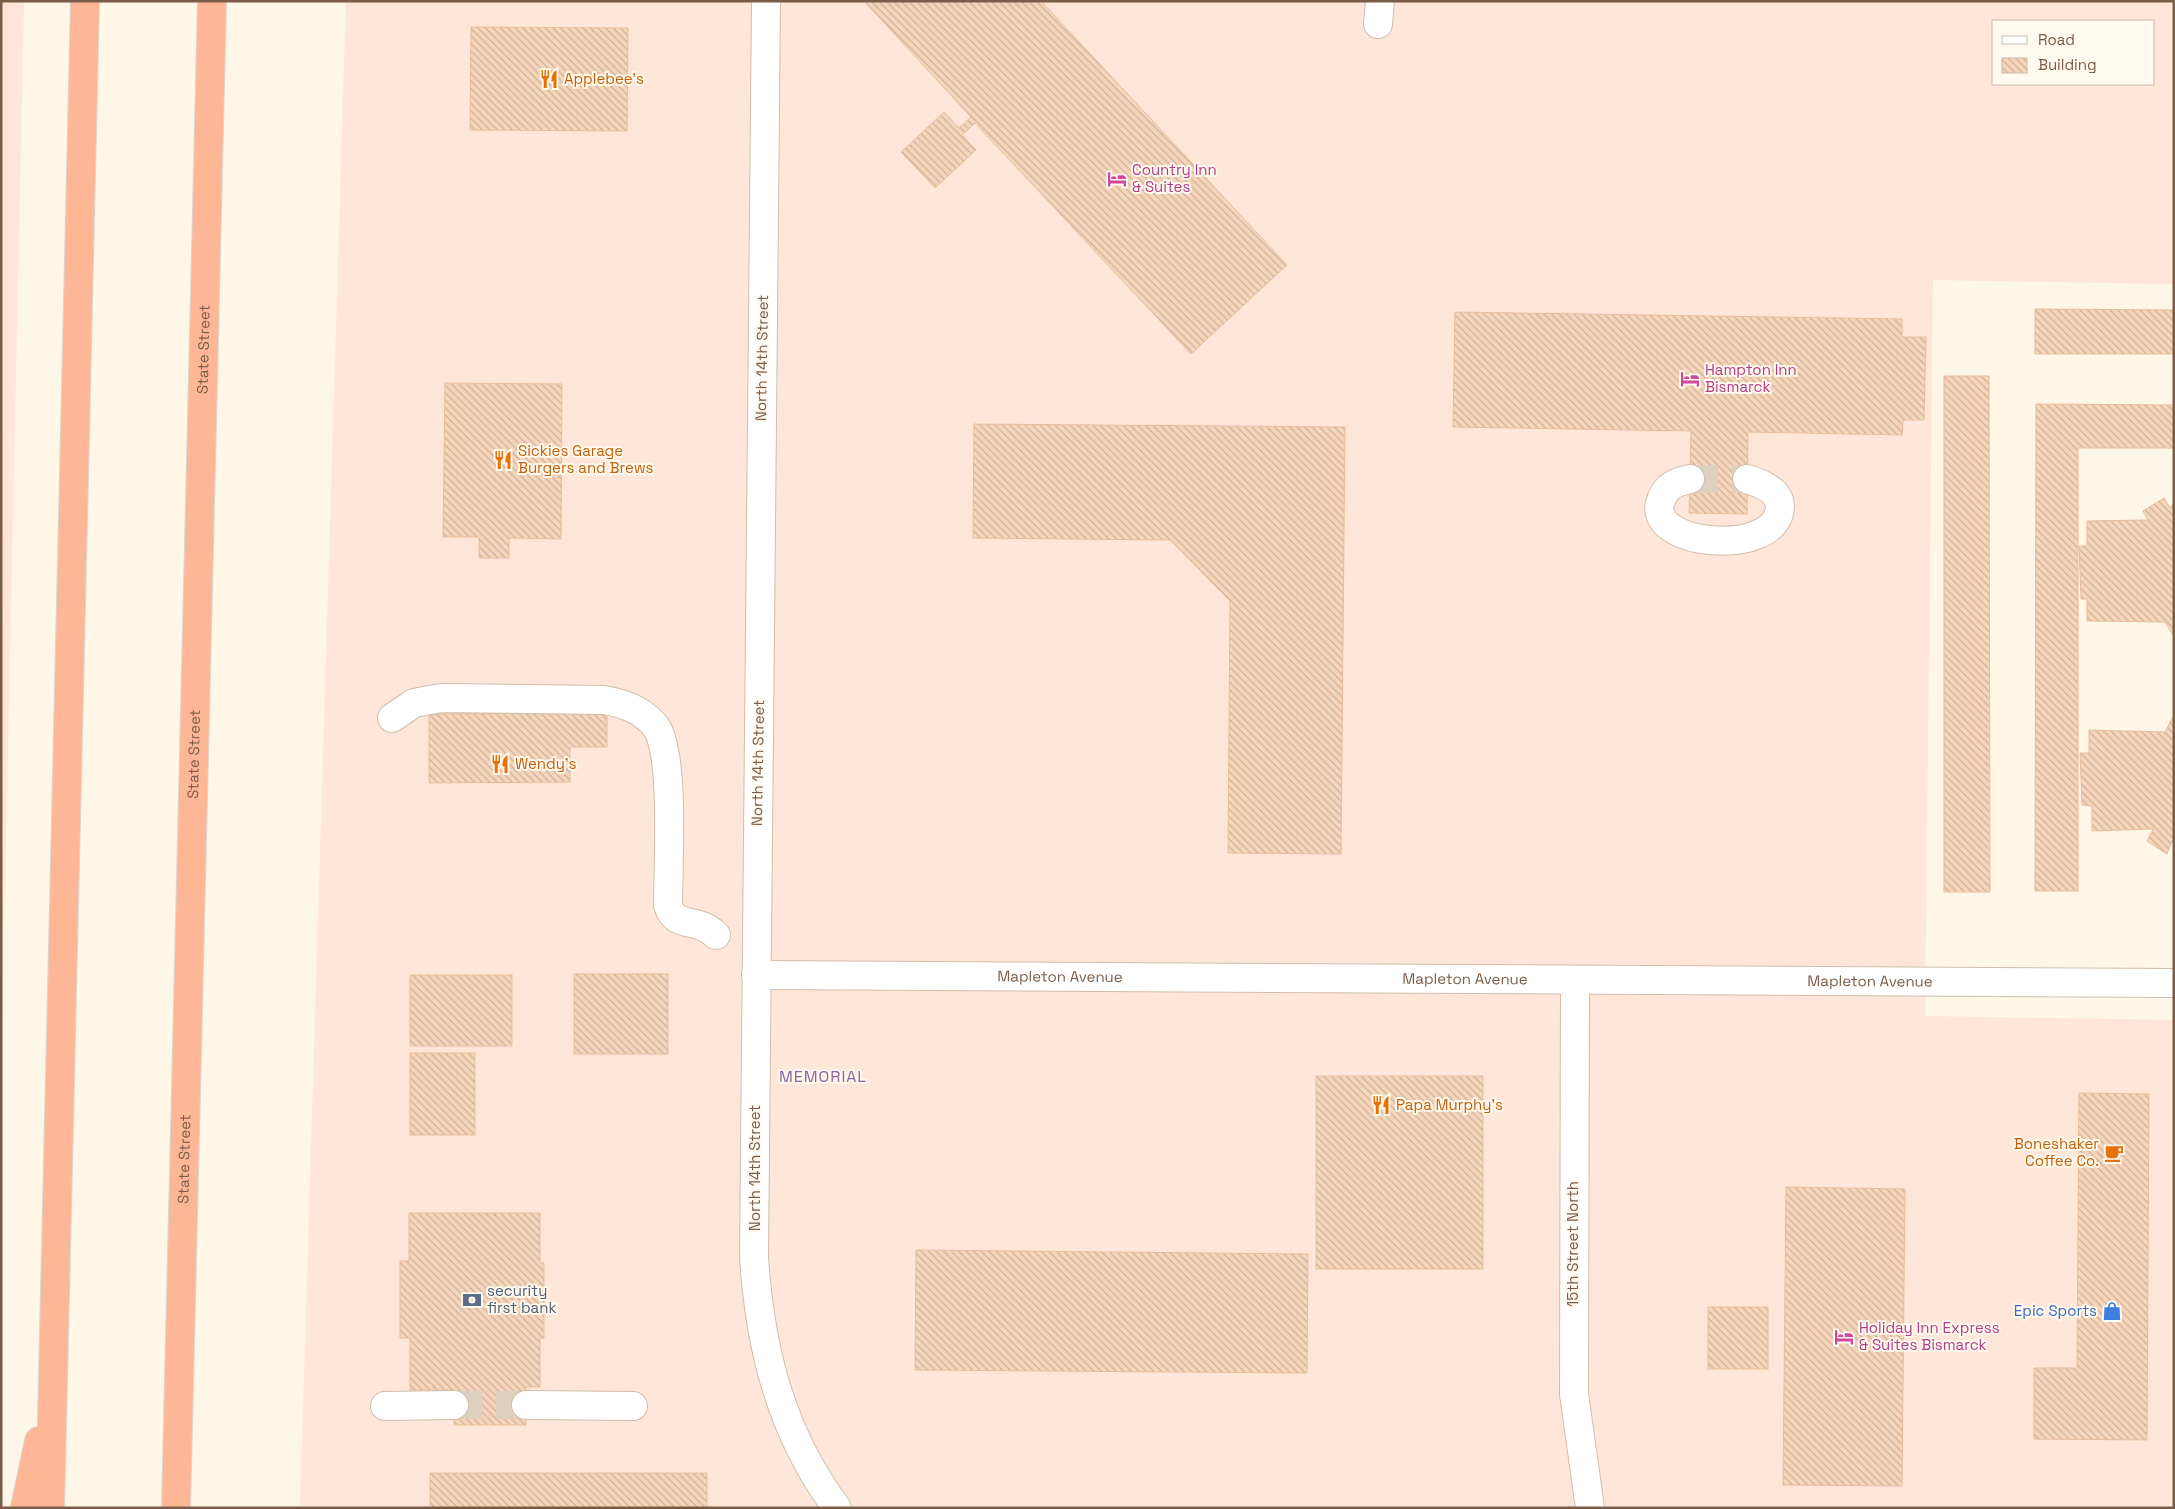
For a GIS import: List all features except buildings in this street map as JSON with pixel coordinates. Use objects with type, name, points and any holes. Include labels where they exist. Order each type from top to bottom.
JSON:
[{"type":"highway","points":[[50,1508],[85,1]]},
{"type":"highway","name":"State Street","points":[[176,1508],[212,1]]},
{"type":"highway","points":[[25,1508],[53,1376]]},
{"type":"highway","points":[[52,1434],[70,1508]]},
{"type":"street","name":"North 14th Street","points":[[766,1],[754,1258],[757,1302],[764,1345],[775,1386],[795,1436],[811,1468],[837,1508]]},
{"type":"street","points":[[1690,479],[1677,482],[1666,489],[1659,502],[1661,518],[1672,530],[1689,537],[1737,540],[1757,535],[1772,526],[1779,515],[1780,503],[1774,493],[1763,484],[1748,479]]},
{"type":"street","points":[[392,718],[414,703],[441,698],[604,700],[620,703],[640,713],[656,727],[666,754],[668,904],[670,913],[676,919],[701,924],[716,935]]},
{"type":"street","name":"Mapleton Avenue","points":[[756,975],[2174,983]]},
{"type":"street","name":"15th Street North","points":[[1575,980],[1574,1394],[1590,1508]]},
{"type":"street","points":[[385,1406],[454,1405]]},
{"type":"street","points":[[526,1406],[633,1406]]},
{"type":"shaded area","points":[[1,1],[24,1],[1,1072]]},
{"type":"shaded area","points":[[346,1],[2174,1],[2174,284],[1933,280],[1925,1016],[2174,1020],[2174,1508],[300,1508]]},
{"type":"tunnel","points":[[1690,479],[1747,479]]},
{"type":"tunnel","points":[[454,1405],[526,1405]]},
{"type":"place","name":"Applebee's","points":[[549,79]]},
{"type":"place","name":"Country Inn & Suites","points":[[1117,179]]},
{"type":"place","name":"Hampton Inn Bismarck","points":[[1690,379]]},
{"type":"place","name":"Sickies Garage Burgers and Brews","points":[[503,460]]},
{"type":"place","name":"Wendy's","points":[[500,764]]},
{"type":"place","name":"Papa Murphy's","points":[[1381,1105]]},
{"type":"place","name":"Boneshaker Coffee Co.","points":[[2114,1153]]},
{"type":"place","name":"security first bank","points":[[472,1300]]},
{"type":"place","name":"Epic Sports","points":[[2112,1311]]},
{"type":"place","name":"Holiday Inn Express & Suites Bismarck","points":[[1844,1337]]},
{"type":"district","name":"MEMORIAL","points":[[823,1076]]}]
